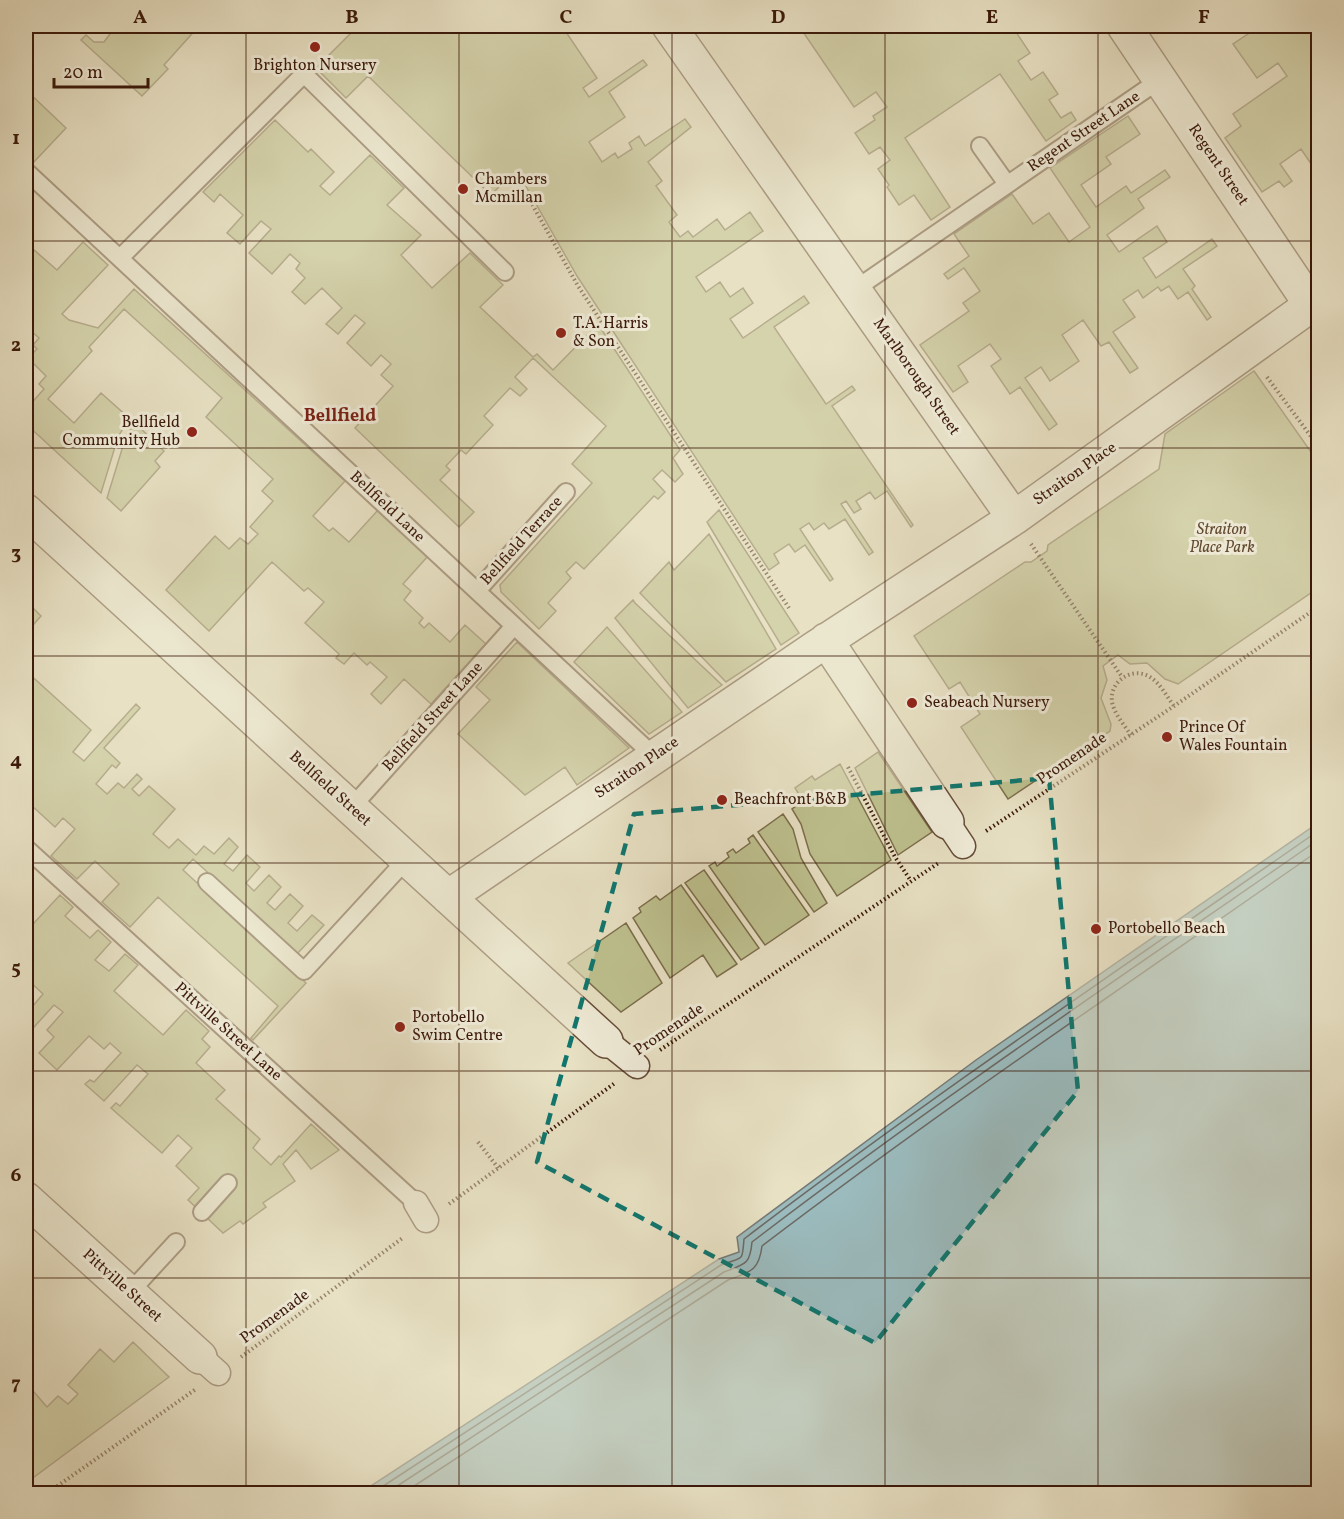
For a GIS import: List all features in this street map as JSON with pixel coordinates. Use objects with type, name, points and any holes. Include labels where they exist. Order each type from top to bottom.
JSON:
[{"type":"street","name":"Marlborough Street","points":[[669,26],[1014,518]]},
{"type":"street","name":"Regent Street","points":[[1124,26],[1315,303]]},
{"type":"street","name":"Straiton Place","points":[[448,897],[826,640],[1014,518],[1315,303]]},
{"type":"street","name":"Bellfield Street","points":[[26,511],[606,1041],[637,1066]]},
{"type":"street","points":[[826,640],[955,834]]},
{"type":"street","name":"Pittville Street","points":[[26,1199],[209,1365]]},
{"type":"lane","points":[[120,258],[304,74],[505,272]]},
{"type":"lane","name":"Regent Street Lane","points":[[854,290],[1161,79]]},
{"type":"lane","points":[[980,146],[1007,184]]},
{"type":"lane","name":"Bellfield Lane","points":[[26,171],[654,756]]},
{"type":"lane","name":"Bellfield Terrace","points":[[477,591],[566,492]]},
{"type":"lane","name":"Bellfield Street Lane","points":[[351,808],[514,626]]},
{"type":"lane","name":"Pittville Street Lane","points":[[26,848],[421,1212]]},
{"type":"lane","points":[[207,882],[304,971],[407,859]]},
{"type":"lane","points":[[202,1212],[228,1183]]},
{"type":"lane","points":[[130,1292],[176,1242]]},
{"type":"path","points":[[519,182],[578,286],[789,608]]},
{"type":"path","points":[[1248,351],[1318,446]]},
{"type":"path","points":[[1014,518],[1122,677]]},
{"type":"path","name":"Promenade","points":[[46,1494],[209,1365],[421,1212],[499,1169],[637,1066],[911,881],[955,834],[1131,735],[1318,607]]},
{"type":"path","points":[[1131,735],[1112,702],[1115,686],[1122,677],[1142,673],[1150,677],[1174,706]]},
{"type":"path","points":[[848,767],[911,881]]},
{"type":"path","points":[[478,1142],[499,1169]]},
{"type":"highlighted area","points":[[1049,778],[1078,1091],[875,1343],[537,1162],[634,814]]},
{"type":"green space","points":[[106,26],[199,26],[164,65],[168,69],[142,96],[81,40],[86,35],[94,42],[104,42],[110,34]]},
{"type":"green space","points":[[358,26],[562,26],[597,78],[583,88],[589,97],[643,60],[647,65],[609,92],[625,117],[589,142],[602,162],[615,153],[618,158],[632,149],[629,143],[639,136],[645,146],[685,119],[691,127],[648,162],[662,181],[656,186],[677,215],[669,222],[680,237],[688,231],[693,237],[717,219],[725,230],[750,212],[763,231],[696,277],[706,292],[720,282],[730,297],[743,288],[753,303],[730,319],[743,338],[804,296],[809,303],[774,327],[826,404],[852,386],[855,390],[832,406],[913,525],[911,527],[887,491],[875,499],[870,492],[856,501],[861,509],[854,513],[846,501],[841,504],[873,552],[869,555],[845,519],[829,529],[824,523],[814,530],[809,523],[800,529],[833,579],[830,581],[805,545],[795,552],[789,544],[774,554],[779,563],[769,570],[577,276],[520,176],[514,181],[511,175],[491,195],[368,76],[346,98],[316,68]]},
{"type":"green space","points":[[799,26],[996,26],[1005,31],[1012,26],[1030,53],[1018,61],[1031,80],[1043,72],[1058,94],[1049,100],[1061,118],[1071,112],[1076,120],[1046,141],[1000,74],[905,138],[950,207],[931,220],[914,195],[899,205],[878,169],[890,160],[880,147],[869,154],[855,133],[875,120],[873,116],[887,107],[876,92],[854,107]]},
{"type":"green space","points":[[1260,26],[1318,26],[1318,174],[1301,149],[1280,164],[1292,181],[1284,187],[1279,181],[1262,192],[1225,138],[1241,126],[1233,114],[1287,76],[1278,63],[1257,78],[1233,44]]},
{"type":"green space","points":[[26,90],[66,128],[33,163],[26,157]]},
{"type":"green space","points":[[1128,116],[1140,134],[1106,157],[1111,164],[1081,185],[1096,207],[1126,186],[1131,193],[1165,170],[1170,177],[1138,199],[1144,208],[1107,235],[1119,252],[1157,226],[1167,242],[1143,258],[1156,278],[1212,239],[1217,246],[1183,269],[1195,286],[1192,289],[1211,317],[1207,320],[1188,292],[1178,299],[1169,286],[1161,291],[1158,287],[1143,298],[1138,290],[1123,300],[1135,317],[1113,332],[1138,368],[1130,373],[1109,342],[1101,346],[1083,320],[1062,335],[1079,361],[1050,381],[1041,367],[1025,378],[1057,424],[1049,430],[1020,387],[1010,394],[991,366],[1001,359],[990,344],[958,366],[968,382],[953,392],[920,345],[969,311],[963,303],[980,291],[964,268],[948,279],[944,274],[969,256],[954,234],[1012,194],[1033,224],[1049,213],[1069,242],[1090,227],[1050,168]]},
{"type":"green space","points":[[275,120],[308,152],[311,149],[334,172],[320,186],[330,195],[370,155],[404,188],[387,205],[421,235],[401,255],[432,288],[470,253],[503,285],[480,307],[533,357],[537,354],[553,370],[598,324],[680,450],[673,458],[683,474],[675,482],[662,470],[653,479],[665,492],[658,499],[654,496],[584,569],[576,562],[566,572],[571,578],[548,603],[556,611],[539,629],[501,592],[500,585],[592,483],[572,464],[606,426],[533,358],[515,377],[527,389],[520,396],[510,388],[484,416],[493,425],[466,454],[461,450],[446,466],[450,470],[440,480],[474,512],[459,527],[355,428],[393,386],[381,375],[391,364],[381,355],[371,366],[347,343],[365,323],[355,315],[338,334],[326,324],[342,308],[322,288],[305,304],[292,292],[305,278],[296,269],[300,263],[290,254],[272,274],[249,253],[271,229],[261,221],[240,244],[227,233],[243,215],[220,194],[214,202],[203,192]]},
{"type":"green space","points":[[83,242],[108,265],[62,314],[69,320],[98,328],[134,289],[345,481],[313,516],[329,531],[333,528],[349,542],[378,510],[428,556],[403,584],[411,591],[404,600],[423,618],[419,623],[424,628],[429,623],[450,642],[465,625],[486,644],[431,704],[404,679],[381,704],[371,694],[387,677],[370,662],[367,665],[354,653],[344,664],[336,658],[339,654],[305,623],[324,602],[308,588],[304,591],[272,562],[209,631],[166,590],[215,536],[229,549],[240,538],[248,544],[258,534],[250,527],[273,501],[262,491],[273,479],[206,417],[222,398],[124,309],[89,347],[92,351],[48,399],[74,423],[101,393],[129,418],[118,437],[101,493],[26,424],[30,416],[26,409],[44,389],[39,384],[46,376],[28,358],[37,349],[33,345],[39,338],[31,331],[26,337],[26,243],[57,270]]},
{"type":"green space","name":"Straiton Place Park","points":[[1254,371],[1318,462],[1318,588],[1178,684],[1165,679],[1147,663],[1130,664],[1118,655],[1103,666],[1107,680],[1101,698],[1111,724],[1110,731],[1008,799],[961,727],[980,714],[960,682],[949,689],[914,636],[1025,562],[1031,562],[1047,551],[1048,545],[1159,469],[1165,434]]},
{"type":"green space","points":[[135,423],[164,451],[155,461],[160,467],[121,511],[107,498],[126,436]]},
{"type":"green space","points":[[719,510],[799,633],[781,645],[707,522]]},
{"type":"green space","points":[[709,534],[776,649],[726,682],[640,593],[669,562],[674,570]]},
{"type":"green space","points":[[633,600],[722,685],[688,708],[615,618]]},
{"type":"green space","points":[[30,605],[41,616],[26,633],[26,611]]},
{"type":"green space","points":[[607,627],[682,712],[649,734],[574,662]]},
{"type":"green space","points":[[517,642],[629,748],[577,785],[565,767],[525,795],[458,734],[490,700],[476,687]]},
{"type":"green space","points":[[26,671],[91,730],[73,752],[84,761],[136,704],[140,708],[104,748],[120,763],[116,768],[112,765],[96,784],[107,794],[118,783],[124,788],[137,774],[142,779],[132,789],[139,796],[149,786],[175,809],[153,834],[169,848],[178,839],[196,855],[204,846],[214,854],[229,838],[238,847],[224,864],[233,871],[247,855],[260,867],[246,883],[254,891],[269,875],[281,887],[267,903],[275,910],[290,894],[303,906],[288,923],[297,931],[312,915],[324,925],[297,954],[193,859],[183,870],[306,983],[253,1040],[251,1038],[278,1006],[158,897],[130,927],[102,902],[119,884],[95,861],[77,879],[51,856],[75,829],[63,818],[55,827],[31,805],[26,811]]},
{"type":"green space","points":[[878,752],[932,832],[898,855],[855,768]]},
{"type":"green space","points":[[840,764],[891,860],[837,896],[810,854],[801,824],[792,809],[803,801],[795,788],[812,776],[815,780]]},
{"type":"green space","points":[[783,814],[793,829],[801,858],[827,903],[814,912],[758,832]]},
{"type":"green space","points":[[753,835],[809,915],[765,945],[709,866],[715,862],[717,866],[729,857],[727,853],[733,849],[736,853],[750,843],[748,839]]},
{"type":"green space","points":[[704,870],[759,948],[741,960],[685,883]]},
{"type":"green space","points":[[681,885],[737,964],[717,977],[703,955],[670,978],[633,918],[641,912],[639,908],[656,896],[660,900]]},
{"type":"green space","points":[[60,895],[73,907],[65,916],[90,938],[98,930],[111,942],[95,960],[109,971],[125,954],[138,965],[114,991],[163,1035],[186,1010],[209,1031],[202,1039],[210,1047],[196,1063],[225,1090],[216,1099],[260,1139],[253,1148],[271,1165],[311,1124],[339,1150],[311,1169],[296,1150],[283,1164],[295,1181],[263,1203],[266,1207],[243,1224],[240,1221],[223,1233],[188,1200],[199,1188],[176,1166],[192,1148],[178,1135],[162,1153],[111,1108],[116,1103],[120,1106],[148,1074],[137,1065],[104,1101],[85,1084],[90,1080],[94,1082],[121,1053],[110,1043],[104,1049],[89,1036],[57,1070],[39,1053],[54,1037],[47,1030],[63,1012],[54,1005],[26,1036],[26,1014],[43,994],[26,978],[26,915],[34,923]]},
{"type":"green space","points":[[626,923],[662,983],[621,1012],[568,963]]},
{"type":"green space","points":[[133,1342],[169,1377],[26,1483],[26,1383],[47,1407],[58,1396],[68,1404],[78,1394],[68,1385],[100,1349],[114,1362]]},
{"type":"water","points":[[1318,823],[1318,1493],[360,1493],[719,1259],[739,1252],[737,1237],[976,1060]]},
{"type":"place","name":"Brighton Nursery","points":[[315,47]]},
{"type":"place","name":"Chambers Mcmillan","points":[[463,189]]},
{"type":"place","name":"T.A. Harris & Son","points":[[561,333]]},
{"type":"place","name":"Bellfield Community Hub","points":[[192,432]]},
{"type":"place","name":"Seabeach Nursery","points":[[912,703]]},
{"type":"place","name":"Prince Of Wales Fountain","points":[[1167,737]]},
{"type":"place","name":"Beachfront B&B","points":[[722,800]]},
{"type":"place","name":"Portobello Beach","points":[[1096,929]]},
{"type":"place","name":"Portobello Swim Centre","points":[[400,1027]]},
{"type":"district","name":"Bellfield","points":[[340,416]]}]
